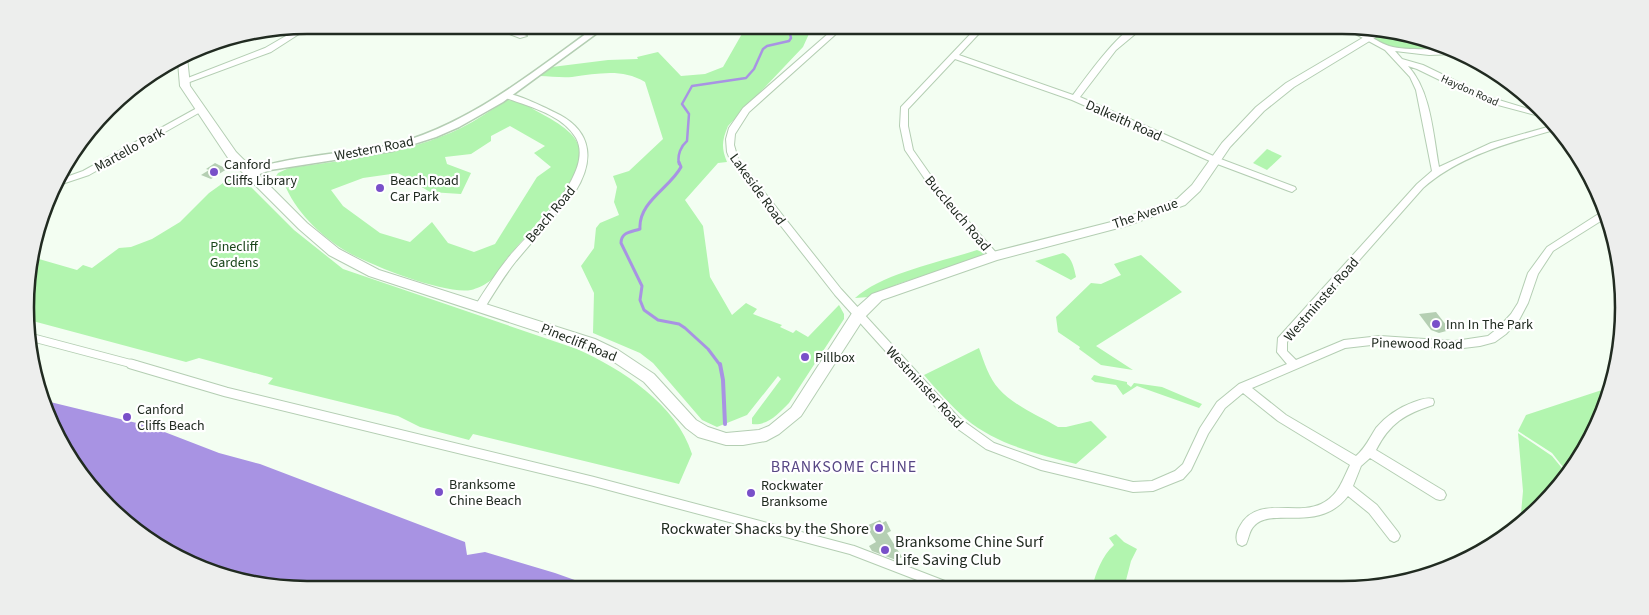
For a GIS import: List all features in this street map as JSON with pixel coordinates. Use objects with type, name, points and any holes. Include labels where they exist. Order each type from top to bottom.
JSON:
[{"type":"main road","name":"The Avenue","points":[[859,314],[869,303],[886,292],[994,256],[1122,223],[1181,202],[1196,188],[1214,160],[1260,109],[1290,85],[1372,35]]},
{"type":"main road","points":[[183,63],[184,81],[200,110],[232,155],[252,174]]},
{"type":"main road","name":"Pinecliff Road","points":[[252,174],[303,226],[334,252],[352,263],[374,273],[559,332],[613,354],[649,378],[691,424],[703,432],[717,437],[733,440],[761,436],[774,430],[796,412],[859,314]]},
{"type":"street","points":[[184,81],[268,50],[294,34]]},
{"type":"street","points":[[517,34],[523,36]]},
{"type":"street","name":"Western Road","points":[[252,174],[268,167],[392,147],[430,136],[477,114],[591,34]]},
{"type":"street","name":"Lakeside Road","points":[[832,34],[746,110],[733,127],[728,140],[734,160],[753,186],[838,292],[859,314]]},
{"type":"street","name":"Buccleuch Road","points":[[975,34],[904,109],[904,126],[909,150],[938,192],[994,256]]},
{"type":"street","points":[[1075,98],[1107,55],[1129,34]]},
{"type":"street","points":[[1361,34],[1388,48],[1413,76],[1420,90],[1436,172]]},
{"type":"street","points":[[1388,48],[1441,53]]},
{"type":"street","name":"Dalkeith Road","points":[[954,56],[1075,98],[1214,160],[1292,189]]},
{"type":"street","name":"Haydon Road","points":[[1401,61],[1416,65],[1486,99],[1534,113]]},
{"type":"street","name":"Beach Road","points":[[480,306],[510,262],[571,191],[579,179],[585,161],[585,148],[579,134],[555,116],[506,95]]},
{"type":"street","name":"Martello Park","points":[[65,180],[86,173],[200,110]]},
{"type":"street","name":"Westminster Road","points":[[859,314],[943,409],[970,433],[990,446],[1041,465],[1133,487],[1153,486],[1179,475],[1187,467],[1204,431],[1222,405],[1243,387],[1295,365],[1282,352],[1282,341],[1420,186],[1436,172],[1494,145],[1549,129]]},
{"type":"street","name":"Pinewood Road","points":[[1295,365],[1344,344],[1380,340],[1456,345],[1491,339],[1502,331],[1515,317],[1523,303],[1533,273],[1550,250],[1600,217]]},
{"type":"street","points":[[35,338],[226,392],[592,481],[852,550],[934,581]]},
{"type":"street","points":[[1243,387],[1282,418],[1357,463]]},
{"type":"street","points":[[1242,540],[1244,528],[1256,517],[1274,512],[1306,513],[1321,510],[1337,500],[1348,488],[1357,463],[1369,451],[1381,430],[1400,414],[1416,405],[1429,402]]},
{"type":"street","points":[[1369,451],[1440,495]]},
{"type":"street","points":[[1348,488],[1373,508],[1394,536]]},
{"type":"green space","points":[[742,34],[809,34],[803,47],[728,126],[723,144],[727,162],[718,163],[685,200],[703,226],[710,277],[732,315],[746,303],[757,309],[753,314],[782,325],[780,327],[793,333],[796,330],[808,337],[839,305],[844,314],[844,319],[789,403],[777,415],[763,423],[752,424],[752,418],[781,379],[778,376],[747,415],[717,427],[702,420],[653,363],[640,353],[593,333],[594,293],[581,266],[594,248],[596,228],[600,223],[619,215],[614,202],[617,187],[613,176],[629,171],[663,139],[645,82],[618,73],[568,77],[540,76],[552,67],[608,60],[638,59],[637,57],[658,52],[681,76],[705,74],[723,67]]},
{"type":"green space","points":[[1361,34],[1395,39],[1439,52],[1388,48]]},
{"type":"green space","points":[[507,100],[516,101],[529,107],[566,129],[574,137],[580,155],[573,178],[564,192],[507,258],[493,278],[476,289],[459,290],[443,288],[406,277],[355,256],[335,244],[317,229],[294,203],[284,183],[276,181],[275,178],[278,173],[289,168],[377,155],[440,137],[461,128]],"holes":[[[510,126],[545,146],[534,153],[551,167],[537,177],[495,244],[474,252],[448,243],[432,222],[410,242],[380,233],[343,206],[331,190],[363,178],[398,173],[430,192],[461,194],[471,173],[447,164],[445,157],[471,154],[491,141],[491,136]]]},
{"type":"green space","points":[[1267,149],[1282,156],[1267,170],[1253,163]]},
{"type":"green space","name":"Pinecliff Gardens","points":[[237,173],[294,230],[343,269],[577,349],[612,367],[646,391],[661,405],[685,436],[692,454],[679,484],[473,434],[469,440],[420,427],[398,416],[268,384],[273,378],[199,358],[186,362],[34,321],[34,290],[38,259],[77,270],[83,265],[92,268],[119,248],[131,247],[152,239],[180,222],[209,193]]},
{"type":"green space","points":[[977,250],[984,253],[983,256],[898,284],[869,297],[855,298],[867,289],[896,275]]},
{"type":"green space","points":[[1063,253],[1071,260],[1076,277],[1071,280],[1035,261]]},
{"type":"green space","points":[[1141,255],[1182,292],[1096,346],[1133,370],[1101,365],[1058,332],[1056,317],[1091,283],[1101,284],[1121,275],[1114,264]]},
{"type":"green space","points":[[979,348],[992,380],[1011,400],[1058,427],[1091,421],[1107,437],[1076,464],[1018,448],[978,428],[955,409],[924,375]]},
{"type":"green space","points":[[1094,375],[1127,382],[1131,387],[1134,383],[1162,387],[1202,404],[1199,408],[1137,386],[1123,395],[1116,385],[1095,382],[1091,379]]},
{"type":"green space","points":[[1603,390],[1587,429],[1564,468],[1552,453],[1518,431],[1526,415]]},
{"type":"green space","points":[[1518,433],[1552,456],[1563,469],[1535,501],[1521,514],[1523,491]]},
{"type":"green space","points":[[1116,534],[1124,542],[1137,549],[1131,561],[1126,581],[1094,581],[1106,554],[1114,545],[1109,538]]},
{"type":"shaded area","points":[[51,402],[149,426],[219,453],[260,464],[465,542],[467,555],[485,552],[578,581],[290,581],[254,576],[220,567],[171,545],[141,525],[114,501],[80,460],[62,429]]},
{"type":"building","name":"Canford Cliffs Library","points":[[215,163],[227,169],[211,179],[201,175],[209,170],[206,169]]},
{"type":"building","name":"Inn In The Park","points":[[1436,312],[1450,330],[1439,333],[1431,330],[1419,314]]},
{"type":"building","points":[[880,520],[882,523],[886,521],[891,531],[887,533],[902,557],[896,560],[872,551],[869,546],[876,542],[866,526]]},
{"type":"waterway","points":[[679,162],[680,151],[687,141],[689,114],[682,104],[692,86],[746,78],[754,69],[763,49],[767,46],[789,41],[791,38],[790,34]]},
{"type":"waterway","points":[[679,162],[681,167],[676,175],[649,203],[644,211],[640,229],[625,235],[621,239],[621,243],[642,286],[640,300],[644,310],[658,320],[679,324],[685,328],[708,349],[720,365]]},
{"type":"waterway","points":[[720,364],[723,380],[725,424]]},
{"type":"place","name":"Canford Cliffs Library","points":[[214,172]]},
{"type":"place","name":"Beach Road Car Park","points":[[380,188]]},
{"type":"place","name":"Inn In The Park","points":[[1436,324]]},
{"type":"place","name":"Pillbox","points":[[805,357]]},
{"type":"place","name":"Canford Cliffs Beach","points":[[127,417]]},
{"type":"place","name":"Branksome Chine Beach","points":[[439,492]]},
{"type":"place","name":"Rockwater Branksome","points":[[751,493]]},
{"type":"place","name":"Rockwater Shacks by the Shore","points":[[879,528]]},
{"type":"place","name":"Branksome Chine Surf Life Saving Club","points":[[885,550]]},
{"type":"district","name":"BRANKSOME CHINE","points":[[844,466]]}]
